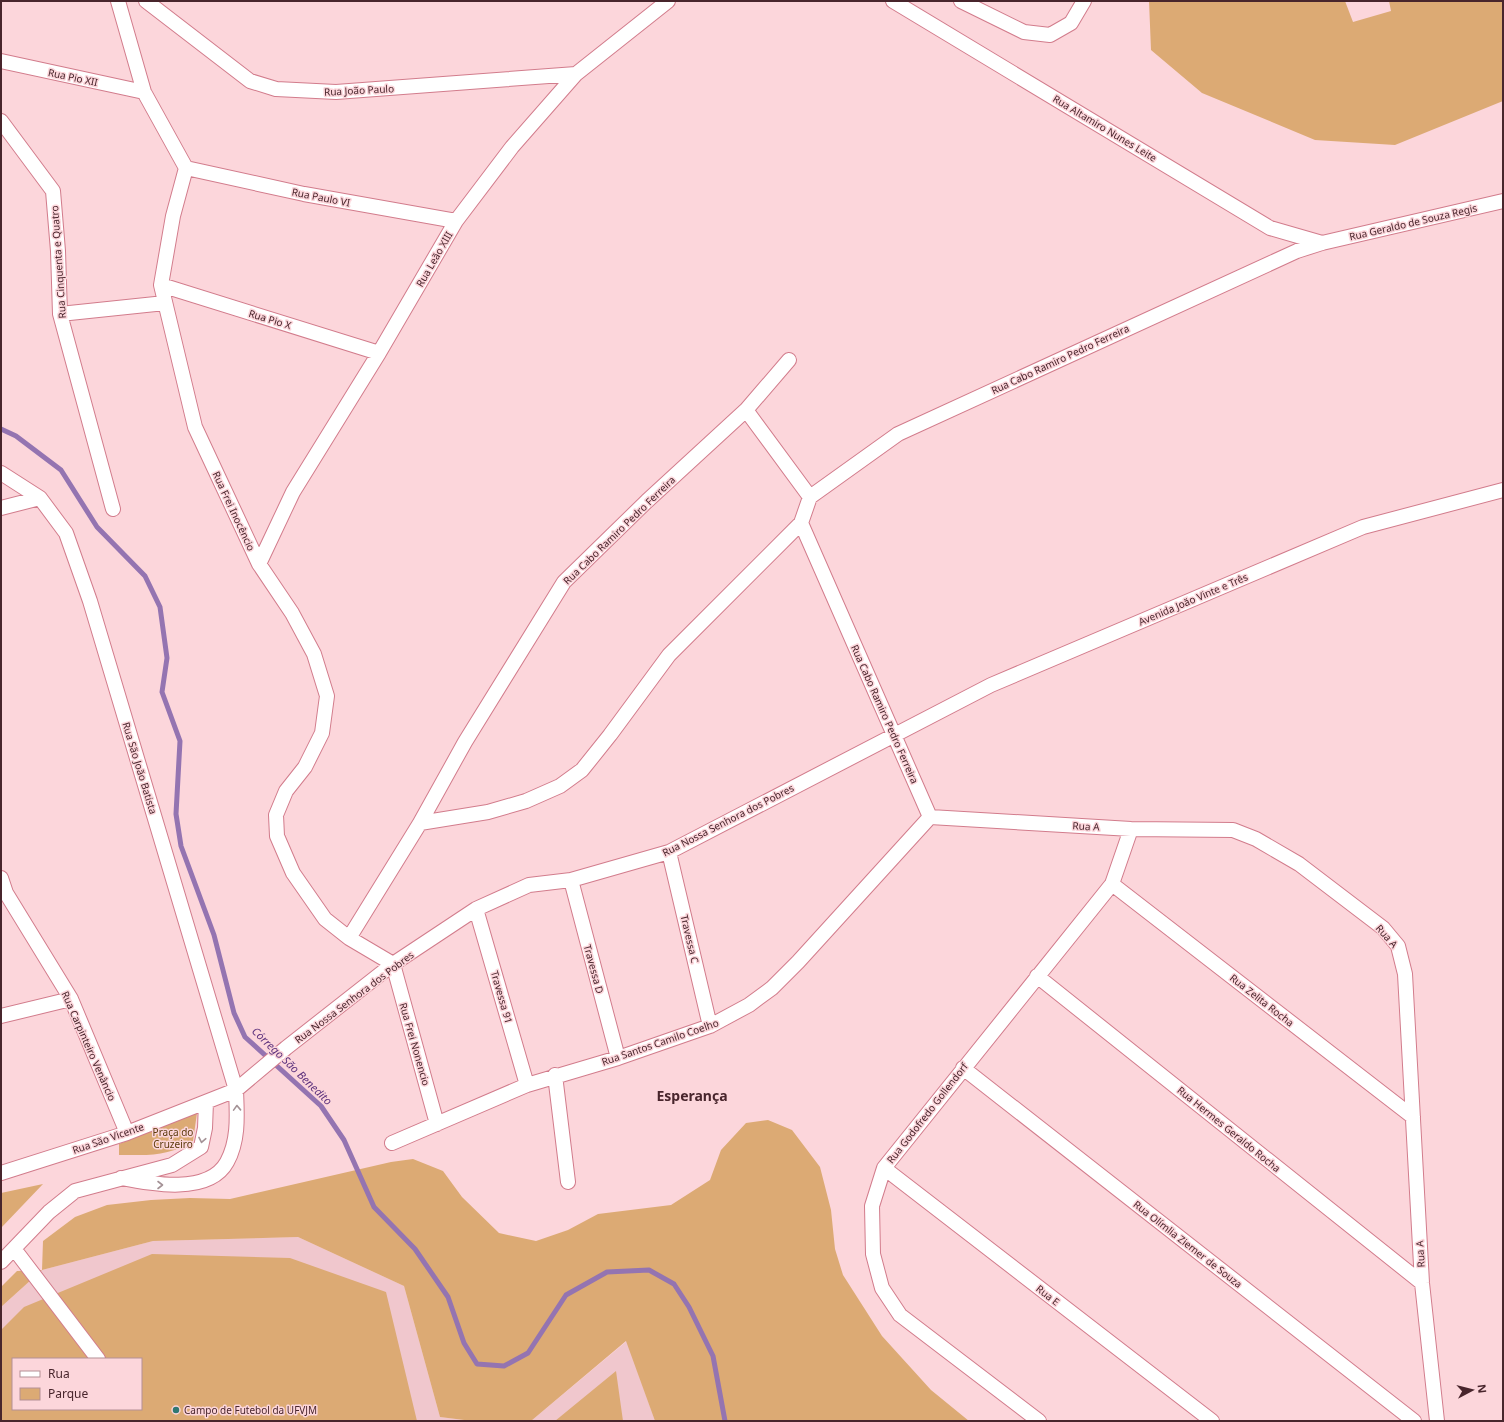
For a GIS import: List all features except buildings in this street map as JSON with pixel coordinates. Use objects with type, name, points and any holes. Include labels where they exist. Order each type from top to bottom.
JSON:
[{"type":"street","points":[[118,1],[144,92],[186,168]]},
{"type":"street","name":"Rua João Paulo","points":[[146,1],[250,81],[276,89],[336,92],[576,74]]},
{"type":"street","name":"Rua Leão XIII","points":[[259,564],[293,492],[379,353],[456,221],[512,147],[576,74],[668,1]]},
{"type":"street","name":"Rua Altamiro Nunes Leite","points":[[893,1],[1270,228],[1322,242]]},
{"type":"street","points":[[961,1],[1024,32],[1050,35],[1071,23],[1084,1]]},
{"type":"street","name":"Rua Pio XII","points":[[1,61],[144,92]]},
{"type":"street","name":"Rua Cinquenta e Quatro","points":[[1,121],[52,191],[58,251],[60,314],[113,509]]},
{"type":"street","name":"Rua Paulo VI","points":[[186,168],[304,194],[456,221]]},
{"type":"street","name":"Rua Frei Inocêncio","points":[[186,168],[173,216],[161,285],[195,427],[259,564],[292,613],[314,654],[327,696],[322,732],[305,767],[286,791],[276,815],[277,836],[293,872],[325,919],[349,938],[393,964]]},
{"type":"street","name":"Rua Geraldo de Souza Regis","points":[[1322,242],[1503,202]]},
{"type":"street","name":"Rua Cabo Ramiro Pedro Ferreira","points":[[810,497],[898,434],[1297,251],[1322,242]]},
{"type":"street","name":"Rua Pio X","points":[[161,285],[379,353]]},
{"type":"street","points":[[60,314],[165,303]]},
{"type":"street","name":"Rua Cabo Ramiro Pedro Ferreira","points":[[349,938],[420,823],[465,742],[564,582],[647,501],[746,410],[790,360]]},
{"type":"street","points":[[420,823],[488,812],[526,801],[560,786],[582,770],[610,735],[669,655],[801,523],[810,497],[746,410]]},
{"type":"street","name":"Rua São João Batista","points":[[1,473],[40,498],[66,533],[90,600],[236,1090],[238,1121],[234,1144],[227,1163],[218,1173],[198,1182],[174,1185],[154,1185],[121,1178]]},
{"type":"street","name":"Avenida João Vinte e Três","points":[[894,736],[991,685],[1363,527],[1503,490]]},
{"type":"street","points":[[1,508],[40,498]]},
{"type":"street","name":"Rua Cabo Ramiro Pedro Ferreira","points":[[801,523],[930,817]]},
{"type":"street","name":"Rua Nossa Senhora dos Pobres","points":[[236,1090],[262,1070],[286,1048],[393,964],[476,909],[528,885],[571,880],[670,852],[894,736]]},
{"type":"street","name":"Rua A","points":[[930,817],[1131,829],[1234,830],[1256,839],[1299,864],[1383,928],[1398,946],[1405,974],[1422,1282],[1437,1421]]},
{"type":"street","name":"Rua Santos Camilo Coelho","points":[[392,1143],[527,1085],[618,1058],[710,1026],[749,1005],[772,988],[798,962],[930,817]]},
{"type":"street","name":"Rua Godofredo Gollendorf","points":[[1039,1421],[900,1315],[882,1288],[873,1254],[872,1206],[884,1168],[1112,884],[1131,829]]},
{"type":"street","name":"Travessa C","points":[[670,852],[710,1026]]},
{"type":"street","name":"Rua Carpinteiro Venâncio","points":[[1,878],[4,894],[71,1000],[127,1133]]},
{"type":"street","name":"Travessa D","points":[[571,880],[618,1058]]},
{"type":"street","name":"Rua Zelita Rocha","points":[[1112,884],[1412,1117]]},
{"type":"street","name":"Travessa 91","points":[[476,909],[527,1085]]},
{"type":"street","name":"Rua Frei Nonencio","points":[[393,964],[437,1124]]},
{"type":"street","name":"Rua Hermes Geraldo Rocha","points":[[1037,976],[1422,1282]]},
{"type":"street","points":[[1,1016],[71,1000]]},
{"type":"street","name":"Rua Olímlia Ziemer de Souza","points":[[963,1068],[1414,1421]]},
{"type":"street","points":[[556,1076],[568,1182]]},
{"type":"street","name":"Rua São Vicente","points":[[1,1173],[127,1133],[236,1090]]},
{"type":"street","points":[[1,1262],[15,1250],[49,1212],[75,1191],[172,1165],[201,1148],[205,1128],[206,1102]]},
{"type":"street","name":"Rua E","points":[[884,1168],[1212,1421]]},
{"type":"street","points":[[15,1250],[97,1358]]},
{"type":"shaded area","points":[[298,1237],[404,1286],[440,1417],[472,1421],[1,1421],[1,1307],[42,1270],[153,1241]]},
{"type":"shaded area","points":[[627,1341],[655,1421],[531,1421]]},
{"type":"green space","points":[[1149,1],[1345,1],[1353,22],[1391,11],[1389,1],[1503,1],[1503,101],[1395,145],[1315,140],[1202,93],[1151,50]]},
{"type":"green space","name":"Praça do Cruzeiro","points":[[197,1113],[193,1141],[184,1146],[175,1150],[157,1154],[119,1155],[119,1144]]},
{"type":"green space","points":[[768,1120],[792,1130],[820,1167],[831,1210],[835,1249],[843,1275],[882,1336],[931,1390],[969,1421],[655,1421],[626,1341],[531,1421],[472,1421],[440,1417],[404,1286],[298,1237],[153,1241],[42,1270],[43,1241],[75,1217],[107,1205],[151,1200],[190,1198],[230,1199],[391,1162],[413,1159],[443,1171],[462,1197],[499,1233],[536,1241],[568,1230],[598,1214],[671,1205],[710,1180],[721,1150],[746,1123]]},
{"type":"green space","points":[[43,1184],[1,1228],[1,1193]]},
{"type":"green space","points":[[152,1254],[290,1258],[386,1292],[417,1421],[1,1421],[1,1330],[24,1307]]},
{"type":"green space","points":[[42,1270],[1,1307],[1,1287],[17,1271]]},
{"type":"green space","points":[[616,1371],[623,1421],[555,1421]]},
{"type":"waterway","name":"Córrego São Benedito","points":[[1,429],[16,436],[61,470],[97,527],[145,576],[160,607],[167,658],[162,692],[180,741],[176,814],[181,846],[214,935],[234,1013],[245,1037],[321,1106],[344,1140],[374,1207],[415,1249],[448,1297],[464,1343],[477,1364],[504,1366],[528,1353],[566,1295],[607,1272],[649,1270],[674,1284],[689,1307],[713,1356],[725,1421]]},
{"type":"place","name":"Campo de Futebol da UFVJM","points":[[176,1410]]},
{"type":"district","name":"Esperança","points":[[692,1096]]}]
